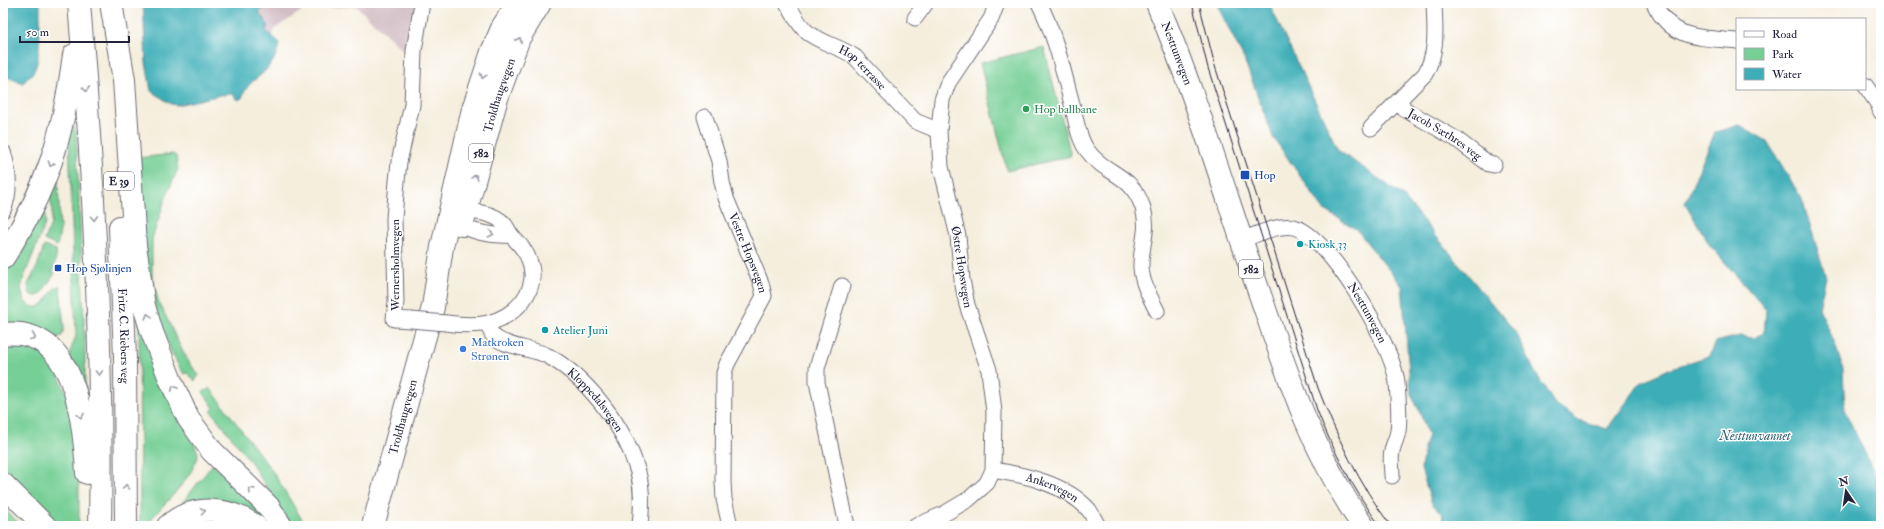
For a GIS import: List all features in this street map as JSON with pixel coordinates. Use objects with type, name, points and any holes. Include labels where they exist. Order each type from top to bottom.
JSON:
[{"type":"main road","name":"Fritz C. Riebers veg","points":[[105,3],[119,185],[125,358],[126,526]]},
{"type":"main road","name":"E 39","points":[[111,3],[124,80],[135,245],[144,306],[152,332],[170,379],[192,424],[228,469],[269,507],[281,526]]},
{"type":"main road","name":"Troldhaugvegen","points":[[373,526],[440,315],[455,251],[473,109],[492,52],[503,26],[518,3]]},
{"type":"main road","name":"Troldhaugvegen","points":[[459,217],[510,59],[523,32],[540,3]]},
{"type":"main road","name":"Nesttunvegen","points":[[1157,3],[1190,91],[1300,409],[1341,492],[1363,526]]},
{"type":"main road","name":"E 39","points":[[3,258],[20,232],[36,202],[56,149],[69,87],[80,5]]},
{"type":"main road","name":"E 39","points":[[80,5],[94,222],[101,414],[100,526]]},
{"type":"main road","points":[[3,334],[13,332],[35,338],[49,346],[63,363],[68,372],[77,396],[86,451],[89,526]]},
{"type":"main road","points":[[3,484],[45,526]]},
{"type":"main road","points":[[3,496],[33,526]]},
{"type":"main road","points":[[168,526],[187,515],[208,510],[230,513],[243,518],[255,526]]},
{"type":"street","name":"Wernersholmvegen","points":[[422,3],[414,51],[412,105],[399,162],[394,219],[396,302],[394,319],[411,320],[440,315],[474,325],[488,323],[513,312],[522,303],[531,287],[532,269],[530,260],[511,235],[499,236],[459,217]]},
{"type":"street","name":"Hop terrasse","points":[[787,3],[799,23],[808,32],[819,39],[844,49],[855,56],[915,121],[939,131]]},
{"type":"street","points":[[915,18],[926,3]]},
{"type":"street","name":"Østre Hopsvegen","points":[[993,470],[994,412],[989,370],[967,306],[962,280],[958,236],[941,167],[939,131],[942,100],[948,83],[991,19],[997,3]]},
{"type":"street","points":[[1038,3],[1048,25],[1060,61],[1082,142],[1095,159],[1127,181],[1138,196],[1146,223],[1141,268],[1143,279],[1157,311]]},
{"type":"street","name":"Jacob Sæthres veg","points":[[1371,128],[1425,74],[1430,66],[1435,48],[1434,3]]},
{"type":"street","points":[[1654,3],[1660,16],[1669,26],[1678,31],[1688,35],[1736,41]]},
{"type":"street","points":[[1866,86],[1878,104],[1881,112]]},
{"type":"street","name":"Jacob Sæthres veg","points":[[1400,100],[1404,109],[1456,140],[1488,164],[1494,165]]},
{"type":"street","name":"Vestre Hopsvegen","points":[[705,116],[719,161],[726,198],[761,283],[764,296],[727,364],[724,373],[723,482],[724,499],[730,526]]},
{"type":"street","points":[[3,152],[8,175],[9,192],[3,210]]},
{"type":"street","name":"Nesttunvegen","points":[[1241,240],[1278,228],[1293,227],[1300,229],[1311,238],[1349,280],[1367,309],[1389,354],[1397,381],[1398,431],[1392,452],[1392,476]]},
{"type":"street","points":[[842,286],[817,368],[817,382],[847,526]]},
{"type":"street","name":"Kloppedalsvegen","points":[[488,323],[492,334],[502,342],[534,350],[554,361],[580,381],[607,410],[636,466],[641,484],[640,526]]},
{"type":"street","points":[[916,526],[944,514],[969,499],[987,483],[993,470]]},
{"type":"street","name":"Ankervegen","points":[[993,470],[1022,475],[1042,481],[1077,499],[1089,511],[1098,526]]},
{"type":"shaded area","points":[[267,3],[423,3],[415,15],[409,32],[406,53],[356,6],[303,10],[276,28],[272,35],[269,35],[259,12],[267,6]]},
{"type":"green space","name":"Hop ballbane","points":[[1044,47],[1071,156],[1007,171],[980,63]]},
{"type":"green space","points":[[71,118],[76,133],[85,342],[85,385],[89,408],[69,360],[70,352],[76,336],[69,138]]},
{"type":"green space","points":[[173,154],[176,156],[178,169],[166,197],[152,239],[152,277],[158,300],[178,342],[190,364],[199,375],[195,381],[187,373],[184,374],[170,350],[160,324],[153,297],[144,242],[138,158]]},
{"type":"green space","points":[[55,179],[58,179],[60,231],[57,246],[44,240],[51,224],[52,210],[50,196]]},
{"type":"green space","points":[[43,208],[45,214],[45,224],[21,288],[24,301],[35,307],[39,307],[46,301],[55,288],[60,286],[64,328],[62,336],[52,339],[3,326],[3,272]]},
{"type":"green space","points":[[44,246],[56,250],[53,272],[55,273],[41,294],[37,296],[31,295],[28,284],[37,267]]},
{"type":"green space","points":[[139,312],[198,453],[192,470],[186,479],[152,518],[149,526],[140,526]]},
{"type":"green space","points":[[3,344],[26,345],[39,351],[51,361],[70,399],[79,476],[79,526],[54,526],[3,477]]},
{"type":"green space","points":[[210,388],[273,472],[306,526],[291,526],[250,461],[211,411],[214,408],[203,392]]},
{"type":"green space","points":[[189,394],[196,403],[203,417],[209,432],[207,434]]},
{"type":"green space","points":[[213,464],[274,526],[266,526],[178,508]]},
{"type":"green space","points":[[3,508],[22,526],[3,526]]},
{"type":"green space","points":[[214,520],[237,526],[187,526],[193,523]]},
{"type":"water","points":[[3,3],[40,3],[40,37],[37,63],[33,73],[23,83],[3,76]]},
{"type":"water","points":[[143,3],[267,3],[267,6],[259,12],[268,25],[266,31],[280,43],[277,54],[273,62],[251,83],[242,98],[238,100],[232,94],[177,105],[171,104],[151,91],[146,63]]},
{"type":"water","name":"Nesttunvannet","points":[[1216,3],[1269,3],[1338,150],[1402,195],[1517,334],[1534,370],[1554,403],[1579,420],[1607,429],[1641,382],[1669,369],[1709,356],[1715,342],[1740,336],[1753,338],[1764,333],[1766,310],[1709,244],[1685,203],[1715,132],[1740,125],[1767,141],[1802,199],[1826,277],[1819,308],[1834,341],[1843,369],[1845,411],[1881,487],[1881,526],[1441,526],[1443,515],[1432,504],[1421,469],[1424,448],[1428,435],[1419,410],[1411,395],[1402,286],[1356,229],[1323,209],[1273,137],[1244,59]]},
{"type":"tram line","points":[[1192,3],[1208,68],[1317,410],[1345,470],[1361,498],[1380,526]]},
{"type":"tram line","points":[[1199,3],[1215,66],[1318,388],[1350,460],[1369,494],[1391,526]]},
{"type":"place","name":"Hop ballbane","points":[[1026,109]]},
{"type":"place","name":"Hop","points":[[1245,175]]},
{"type":"place","name":"Kiosk 33","points":[[1300,244]]},
{"type":"place","name":"Hop Sjølinjen","points":[[58,268]]},
{"type":"place","name":"Atelier Juni","points":[[545,330]]},
{"type":"place","name":"Matkroken Strønen","points":[[463,349]]}]
